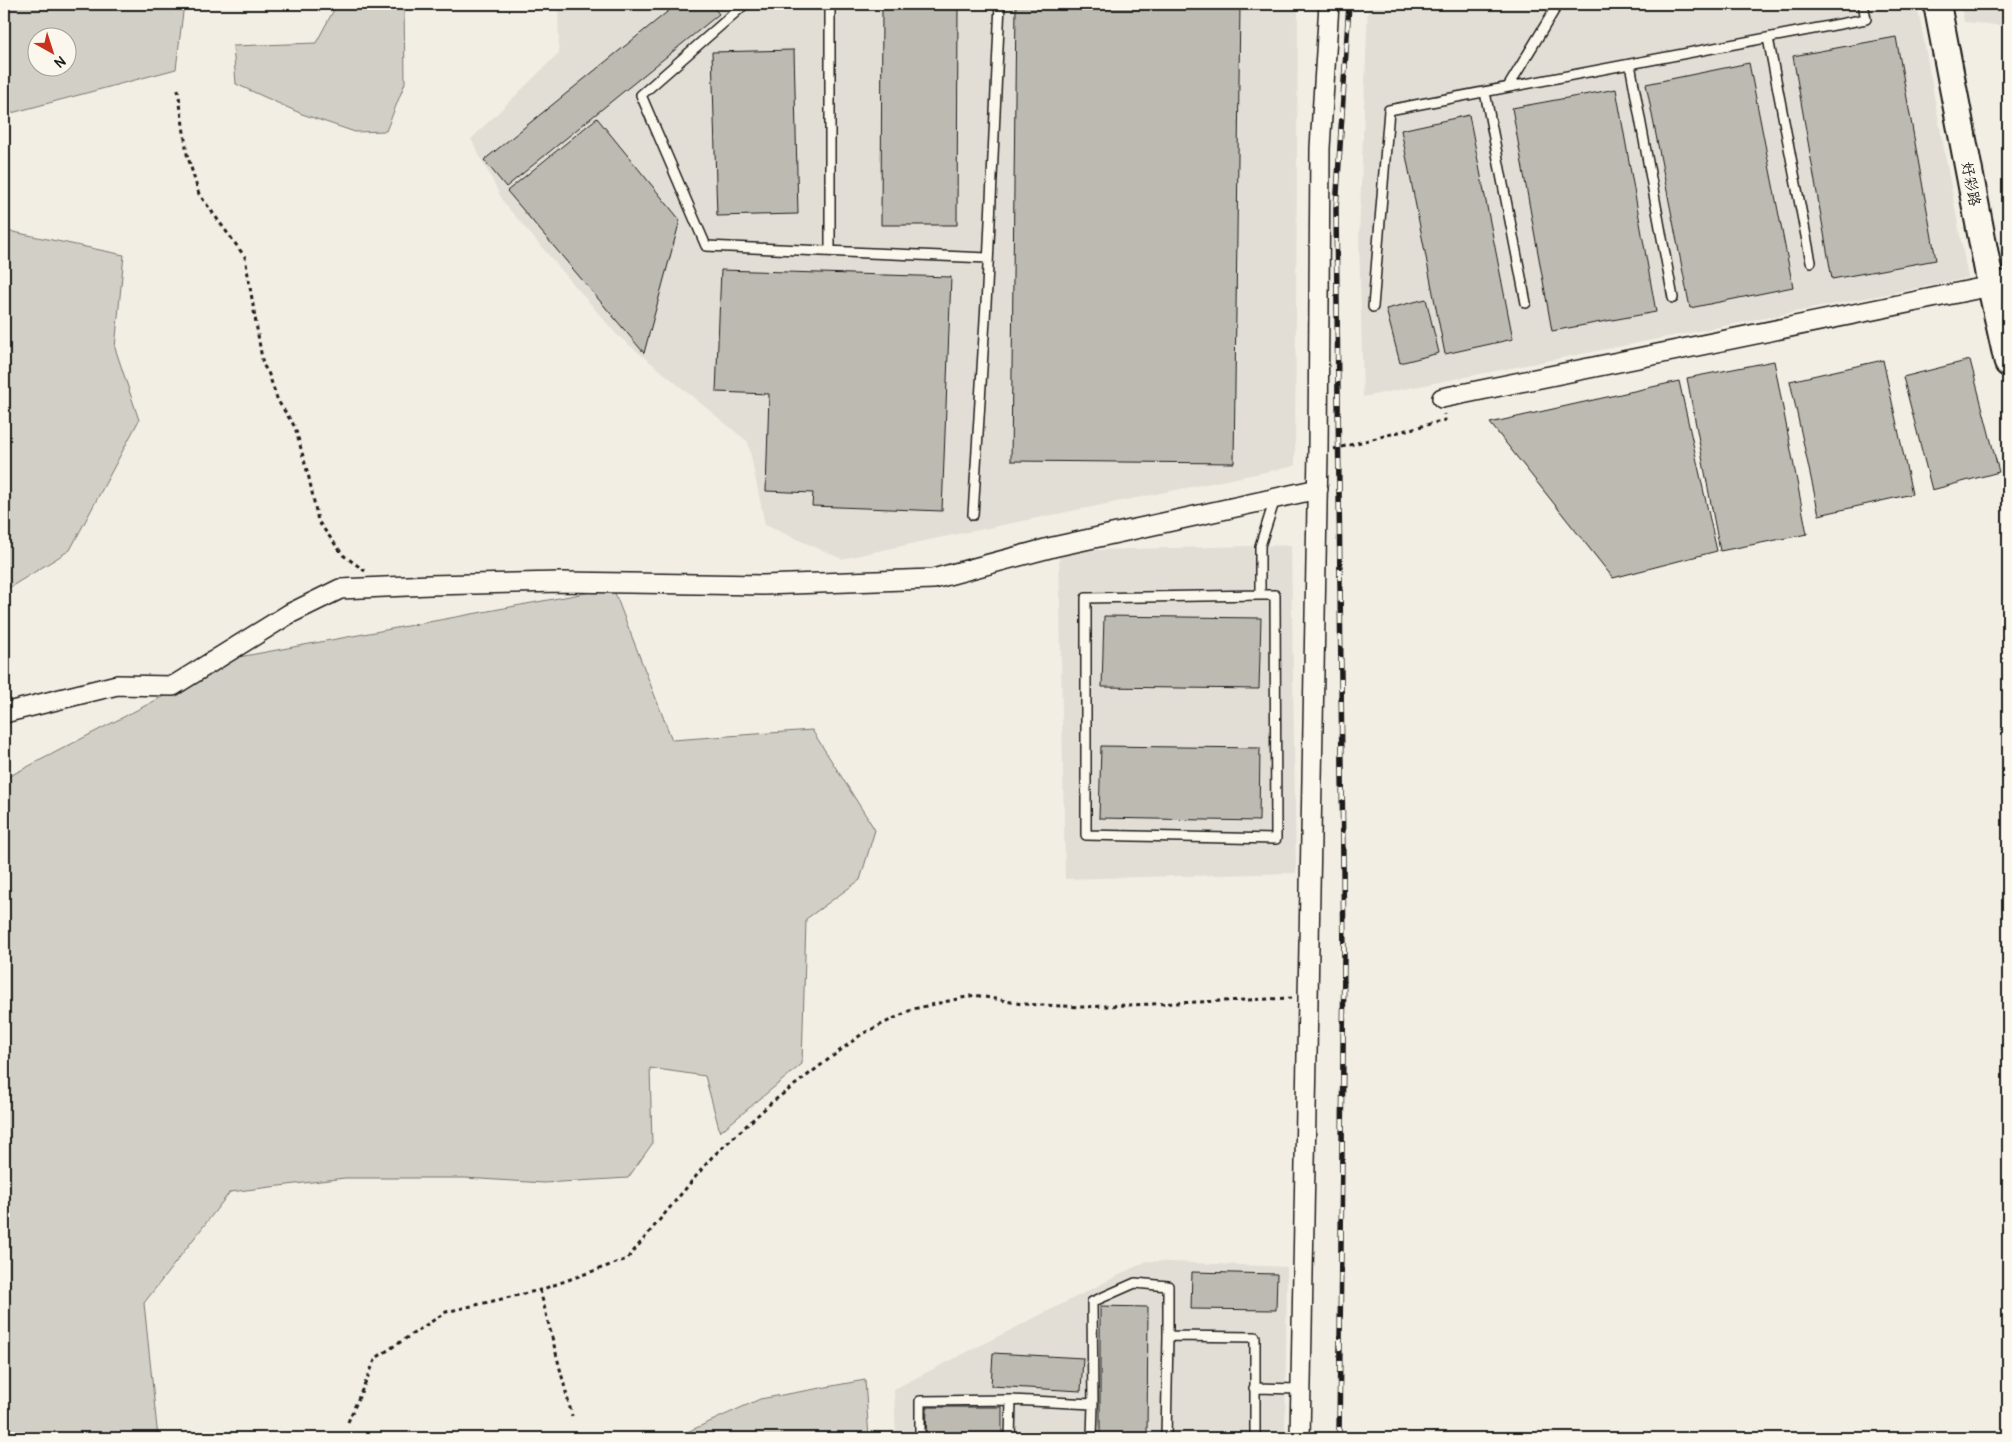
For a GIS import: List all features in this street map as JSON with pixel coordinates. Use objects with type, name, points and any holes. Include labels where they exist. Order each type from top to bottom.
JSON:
[{"type":"street","points":[[1300,1438],[1318,489],[1320,148],[1329,4]]},
{"type":"street","name":"好彩路","points":[[1937,4],[1999,283],[2008,363]]},
{"type":"street","points":[[1442,398],[1999,283]]},
{"type":"street","points":[[4,713],[117,685],[173,686],[289,614],[340,589],[562,582],[763,585],[933,579],[1053,547],[1318,489]]},
{"type":"lane","points":[[745,4],[641,95],[706,246],[988,258]]},
{"type":"lane","points":[[830,4],[830,251]]},
{"type":"lane","points":[[973,515],[1000,4]]},
{"type":"lane","points":[[1508,87],[1558,4]]},
{"type":"lane","points":[[1373,306],[1390,110],[1866,19],[1863,4]]},
{"type":"lane","points":[[1768,38],[1811,262]]},
{"type":"lane","points":[[1630,64],[1673,298]]},
{"type":"lane","points":[[1485,92],[1526,303]]},
{"type":"lane","points":[[1260,595],[1260,546],[1275,499]]},
{"type":"lane","points":[[1260,595],[1275,595],[1276,839],[1086,835],[1086,598],[1260,595]]},
{"type":"lane","points":[[1092,1438],[1094,1404],[1092,1302],[1135,1283],[1168,1286],[1166,1438]]},
{"type":"lane","points":[[1168,1336],[1255,1337],[1255,1438]]},
{"type":"lane","points":[[1254,1388],[1301,1389]]},
{"type":"lane","points":[[920,1438],[920,1401],[1012,1400],[1094,1404]]},
{"type":"lane","points":[[1010,1438],[1012,1400]]},
{"type":"path","points":[[178,89],[187,154],[199,194],[245,257],[263,365],[268,372],[278,401],[295,427],[318,521],[343,555],[388,587]]},
{"type":"path","points":[[1318,451],[1338,448],[1445,420],[1442,398]]},
{"type":"path","points":[[348,1422],[376,1358],[446,1312],[540,1290],[627,1258],[712,1157],[771,1102],[862,1034],[913,1009],[975,995],[1022,1004],[1082,1007],[1308,998]]},
{"type":"path","points":[[540,1290],[572,1416]]},
{"type":"shaded area","points":[[4,4],[184,4],[176,69],[4,115]]},
{"type":"shaded area","points":[[337,4],[404,4],[405,83],[386,131],[355,132],[302,114],[236,84],[233,46],[316,43]]},
{"type":"shaded area","points":[[558,4],[1298,4],[1295,466],[842,559],[765,525],[748,442],[617,335],[504,203],[471,139],[559,53]]},
{"type":"shaded area","points":[[1368,4],[1917,4],[1968,278],[1363,397],[1359,238]]},
{"type":"shaded area","points":[[1960,4],[2008,4],[2008,26],[1964,22]]},
{"type":"shaded area","points":[[4,230],[124,255],[115,348],[139,420],[70,550],[4,591]]},
{"type":"shaded area","points":[[1291,545],[1296,873],[1065,879],[1059,551]]},
{"type":"shaded area","points":[[613,588],[672,740],[812,730],[875,830],[860,880],[806,919],[802,1064],[720,1132],[705,1076],[650,1068],[652,1144],[628,1178],[544,1183],[465,1178],[345,1178],[230,1192],[144,1303],[158,1438],[4,1438],[4,779],[239,657]]},
{"type":"shaded area","points":[[1147,1261],[1287,1267],[1285,1438],[896,1438],[894,1389]]},
{"type":"shaded area","points":[[865,1380],[869,1438],[674,1438],[760,1399]]},
{"type":"building","points":[[677,4],[711,4],[719,14],[506,187],[484,160]]},
{"type":"building","points":[[882,4],[958,4],[957,225],[881,225]]},
{"type":"building","points":[[1016,4],[1240,4],[1234,463],[1011,461]]},
{"type":"building","points":[[1896,37],[1936,260],[1832,279],[1793,56]]},
{"type":"building","points":[[2008,42],[2008,111],[2005,110]]},
{"type":"building","points":[[794,50],[798,214],[717,216],[712,52]]},
{"type":"building","points":[[1749,63],[1793,287],[1690,308],[1646,84]]},
{"type":"building","points":[[1616,89],[1656,312],[1552,331],[1512,108]]},
{"type":"building","points":[[1469,115],[1513,339],[1445,354],[1401,130]]},
{"type":"building","points":[[597,118],[680,220],[644,353],[507,191]]},
{"type":"building","points":[[721,270],[951,277],[942,511],[812,506],[813,493],[766,491],[769,394],[716,392]]},
{"type":"building","points":[[1426,299],[1439,353],[1400,363],[1386,309]]},
{"type":"building","points":[[1883,360],[1912,494],[1819,515],[1790,381]]},
{"type":"building","points":[[1970,360],[1999,472],[1932,490],[1903,377]]},
{"type":"building","points":[[1774,361],[1807,534],[1720,551],[1687,378]]},
{"type":"building","points":[[1679,381],[1717,551],[1613,578],[1490,423]]},
{"type":"building","points":[[1104,616],[1261,618],[1259,689],[1102,687]]},
{"type":"building","points":[[1101,746],[1260,748],[1259,821],[1099,818]]},
{"type":"building","points":[[1192,1272],[1277,1274],[1276,1310],[1191,1309]]},
{"type":"building","points":[[1100,1306],[1148,1307],[1147,1438],[1100,1438]]},
{"type":"building","points":[[993,1353],[1083,1358],[1081,1391],[991,1386]]},
{"type":"building","points":[[927,1407],[1002,1407],[1002,1438],[926,1438]]},
{"type":"railway","points":[[1339,1438],[1344,957],[1336,209],[1349,4]]}]
